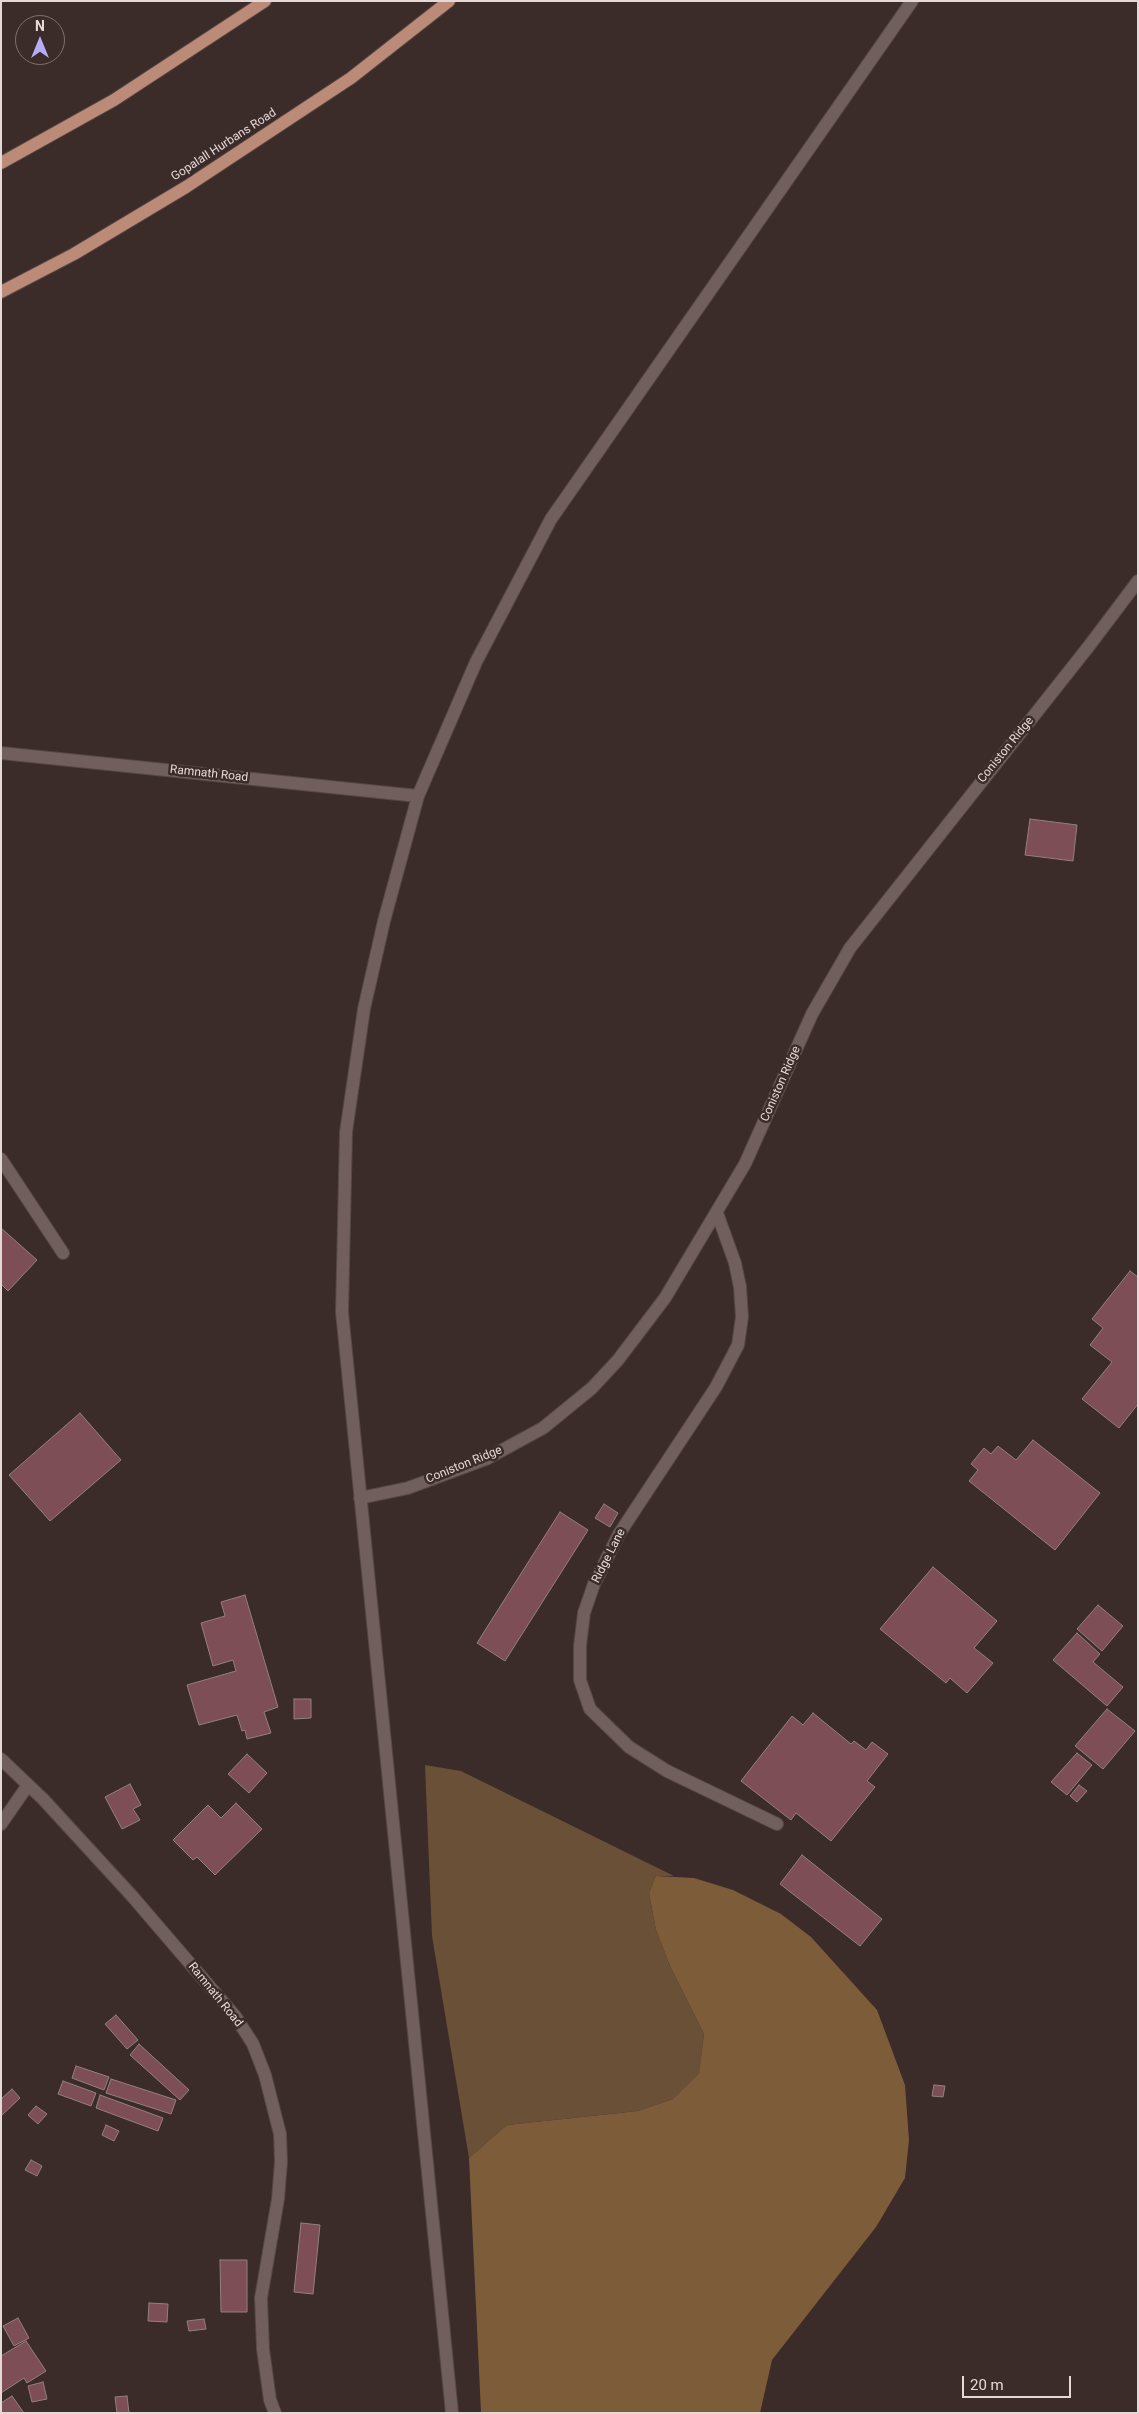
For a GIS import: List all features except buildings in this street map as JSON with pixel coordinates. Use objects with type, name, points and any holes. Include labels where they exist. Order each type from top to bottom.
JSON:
[{"type":"main road","points":[[1,163],[114,100],[265,1]]},
{"type":"main road","name":"Gopalall Hurbans Road","points":[[1,292],[74,254],[186,188],[351,78],[449,1]]},
{"type":"street","points":[[452,2413],[342,1312],[342,1240],[346,1132],[364,1009],[384,921],[418,796],[476,662],[551,519],[912,1]]},
{"type":"street","name":"Coniston Ridge","points":[[360,1498],[408,1488],[486,1458],[543,1428],[592,1388],[618,1360],[665,1298],[745,1164],[812,1014],[850,948],[1089,646],[1138,581]]},
{"type":"street","name":"Ramnath Road","points":[[1,753],[418,796]]},
{"type":"street","points":[[1,1159],[63,1253]]},
{"type":"street","name":"Ridge Lane","points":[[717,1213],[735,1264],[740,1287],[742,1317],[738,1345],[716,1387],[619,1534],[594,1584],[584,1613],[580,1646],[580,1680],[590,1709],[629,1747],[667,1771],[778,1824]]},
{"type":"street","name":"Ramnath Road","points":[[1,1759],[28,1785],[132,1896],[235,2016],[253,2044],[265,2075],[280,2134],[281,2162],[277,2209],[260,2298],[263,2349],[270,2400],[275,2413]]},
{"type":"street","points":[[1,1824],[28,1785]]},
{"type":"shaded area","points":[[425,1765],[461,1771],[674,1876],[656,1876],[649,1893],[656,1930],[670,1966],[704,2034],[699,2076],[673,2099],[638,2111],[507,2125],[469,2158],[432,1936]]},
{"type":"shaded area","points":[[656,1876],[694,1878],[733,1890],[781,1914],[811,1937],[877,2010],[905,2085],[909,2140],[905,2178],[876,2227],[772,2360],[760,2413],[481,2413],[469,2158],[507,2125],[638,2111],[673,2099],[699,2074],[704,2034],[670,1966],[656,1930],[649,1893]]}]
